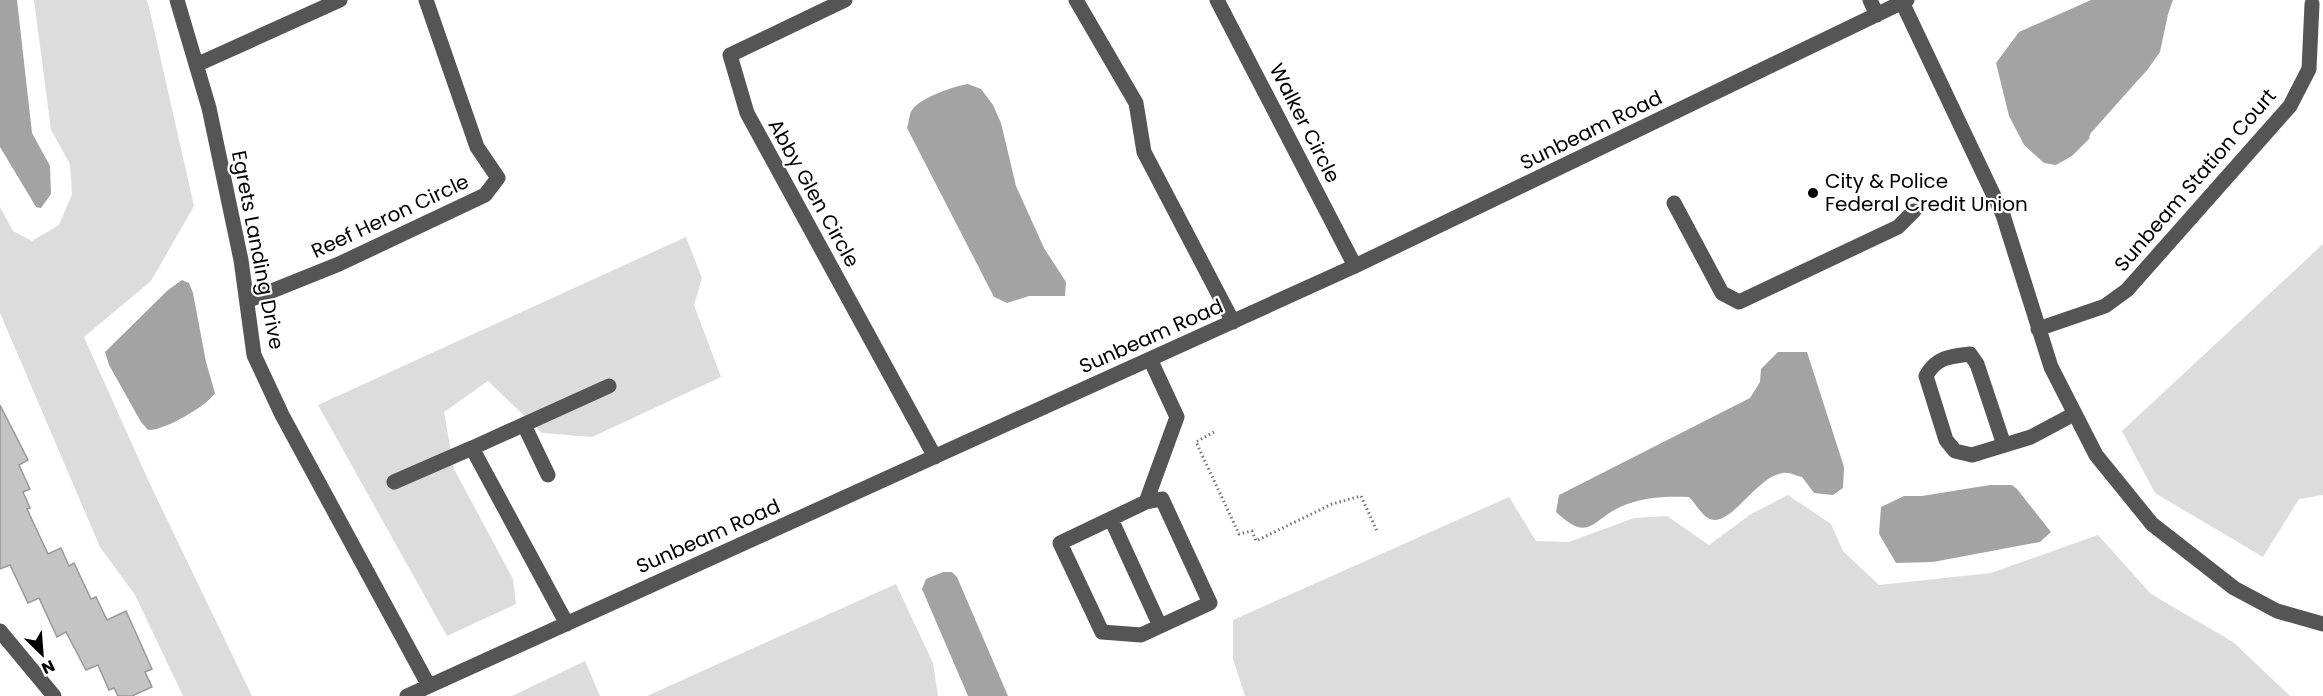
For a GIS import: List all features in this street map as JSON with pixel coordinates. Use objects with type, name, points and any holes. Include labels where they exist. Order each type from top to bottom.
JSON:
[{"type":"street","name":"Egrets Landing Drive","points":[[177,0],[211,119],[247,301],[254,355],[282,416],[429,686]]},
{"type":"street","points":[[195,65],[339,0]]},
{"type":"street","name":"Reef Heron Circle","points":[[247,301],[339,264],[485,195],[498,178],[477,147],[426,0]]},
{"type":"street","name":"Abby Glen Circle","points":[[845,0],[730,55],[747,113],[935,457]]},
{"type":"street","points":[[1077,0],[1136,103],[1144,152],[1233,322]]},
{"type":"street","name":"Walker Circle","points":[[1217,0],[1355,266]]},
{"type":"street","points":[[1870,0],[1877,15]]},
{"type":"street","points":[[1904,1],[2003,215],[2051,368],[2096,455],[2152,524],[2234,588],[2277,611],[2323,624]]},
{"type":"street","name":"Sunbeam Road","points":[[407,696],[1355,266],[1904,1]]},
{"type":"street","name":"Sunbeam Station Court","points":[[2038,329],[2105,306],[2127,290],[2290,106],[2309,69],[2312,4]]},
{"type":"street","points":[[1674,202],[1722,292],[1739,302],[1898,227],[1914,211]]},
{"type":"street","points":[[2004,445],[1977,364],[1970,354],[1946,357],[1932,365],[1926,375],[1946,440],[1955,451],[1972,455],[2031,437],[2074,414]]},
{"type":"street","points":[[1146,502],[1177,417],[1150,359]]},
{"type":"street","points":[[394,482],[609,386]]},
{"type":"street","points":[[524,425],[548,475]]},
{"type":"street","points":[[472,448],[567,624]]},
{"type":"street","points":[[1162,499],[1210,603],[1141,635],[1102,632],[1060,543],[1146,502],[1162,499]]},
{"type":"street","points":[[1111,519],[1160,626]]},
{"type":"street","points":[[0,631],[54,696]]},
{"type":"path","points":[[1214,432],[1196,442],[1239,534],[1252,531],[1256,541],[1332,504],[1361,496],[1377,531]]},
{"type":"shaded area","points":[[0,0],[17,0],[32,133],[50,166],[51,194],[41,208],[36,207],[0,147]]},
{"type":"shaded area","points":[[34,0],[146,0],[148,3],[194,206],[151,281],[84,337],[149,482],[252,696],[183,696],[135,595],[100,547],[0,313],[0,207],[13,231],[32,241],[59,225],[72,194],[70,164],[51,130]]},
{"type":"shaded area","points":[[2091,0],[2173,0],[2160,52],[2148,69],[2072,156],[2056,165],[2044,163],[2024,145],[2009,116],[1996,63],[2019,32]]},
{"type":"shaded area","points":[[968,84],[981,89],[993,105],[1001,123],[1016,186],[1044,248],[1066,282],[1065,296],[1029,296],[1007,303],[994,297],[907,128],[911,112],[922,101],[954,87]]},
{"type":"shaded area","points":[[686,237],[702,278],[694,305],[721,377],[592,437],[542,433],[488,381],[444,412],[454,469],[513,579],[516,604],[447,636],[318,405]]},
{"type":"shaded area","points":[[2323,244],[2323,495],[2299,499],[2263,557],[2155,493],[2122,431]]},
{"type":"shaded area","points":[[182,280],[189,283],[193,293],[206,362],[215,393],[184,417],[148,430],[141,422],[109,365],[105,352],[168,290]]},
{"type":"shaded area","points":[[1778,352],[1807,352],[1844,467],[1843,488],[1833,495],[1814,493],[1802,477],[1783,473],[1763,483],[1734,510],[1716,520],[1705,516],[1689,497],[1663,497],[1637,501],[1620,507],[1596,523],[1583,528],[1567,521],[1556,512],[1559,495],[1750,398],[1760,382],[1761,369]]},
{"type":"shaded area","points":[[1990,485],[2012,485],[2051,532],[2040,542],[1933,562],[1896,563],[1879,534],[1881,507],[1904,496],[1922,496]]},
{"type":"shaded area","points":[[1788,495],[1831,524],[1843,551],[1879,585],[1991,573],[2098,535],[2151,594],[2233,642],[2290,696],[1245,696],[1233,659],[1233,620],[1509,497],[1536,541],[1569,542],[1634,518],[1667,516],[1709,545],[1751,514]]},
{"type":"shaded area","points":[[943,572],[952,572],[957,577],[1008,696],[968,696],[922,589],[926,579]]},
{"type":"shaded area","points":[[896,584],[933,663],[938,696],[647,696]]},
{"type":"shaded area","points":[[585,661],[600,696],[512,696]]},
{"type":"building","points":[[0,405],[28,460],[19,465],[30,489],[23,492],[30,508],[27,509],[48,554],[61,548],[69,566],[74,563],[91,599],[96,597],[107,620],[126,611],[152,669],[145,672],[152,687],[132,696],[118,696],[114,688],[109,690],[98,665],[86,670],[66,632],[57,637],[39,598],[28,603],[10,565],[0,569]]},
{"type":"place","name":"City & Police Federal Credit Union","points":[[1813,193]]}]
